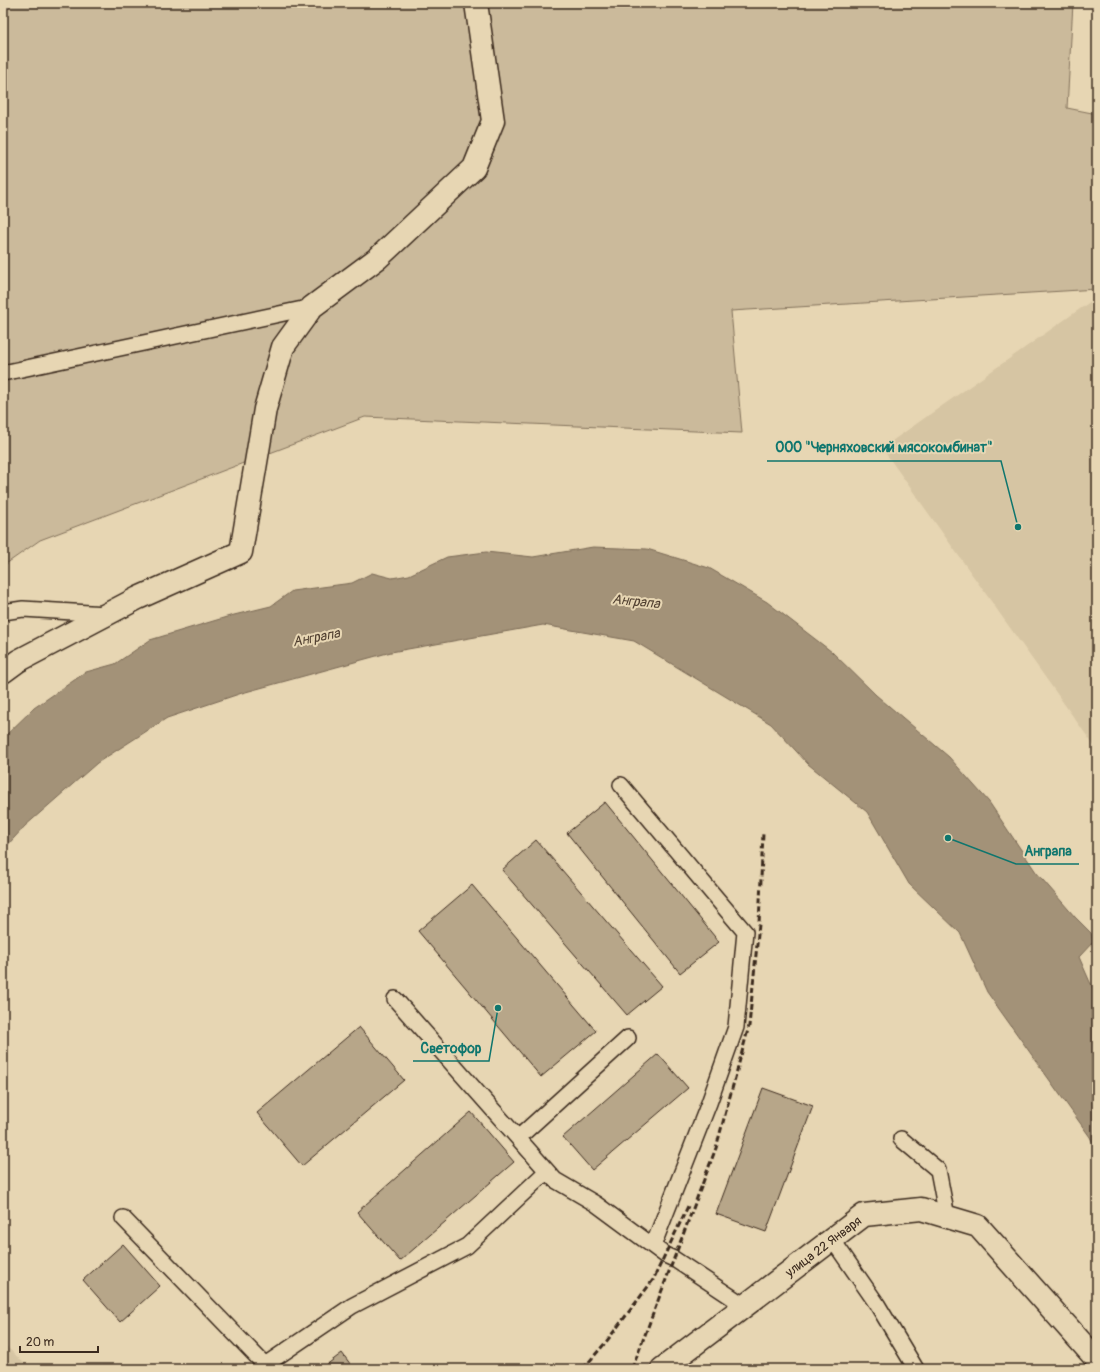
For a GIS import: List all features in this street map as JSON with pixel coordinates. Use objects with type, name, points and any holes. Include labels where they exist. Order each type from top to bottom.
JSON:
[{"type":"street","points":[[3,672],[18,662],[138,598],[241,552],[265,409],[283,347],[312,307],[378,258],[474,168],[493,121],[476,3]]},
{"type":"street","name":"улица 22 Января","points":[[662,1369],[864,1214],[921,1209],[978,1226],[1097,1360]]},
{"type":"lane","points":[[3,373],[312,307]]},
{"type":"lane","points":[[3,612],[23,609],[107,614]]},
{"type":"lane","points":[[622,785],[745,932],[736,1027],[709,1103],[652,1246]]},
{"type":"lane","points":[[395,999],[555,1180],[596,1204],[652,1246],[744,1306]]},
{"type":"lane","points":[[518,1138],[628,1038]]},
{"type":"lane","points":[[901,1139],[938,1170],[947,1217]]},
{"type":"lane","points":[[123,1218],[265,1365],[352,1306],[467,1246],[547,1171]]},
{"type":"lane","points":[[832,1239],[877,1304],[916,1369]]},
{"type":"shaded area","points":[[3,3],[1073,3],[1067,108],[1097,114],[1097,289],[731,311],[742,433],[365,417],[40,540],[3,566]]},
{"type":"shaded area","points":[[1097,297],[1097,750],[882,448]]},
{"type":"shaded area","points":[[3,1343],[30,1369],[3,1369]]},
{"type":"water","name":"Анграпа","points":[[593,547],[647,549],[709,568],[767,602],[832,652],[876,695],[949,757],[989,802],[1036,872],[1091,933],[1093,942],[1079,957],[1097,998],[1097,1151],[1090,1137],[987,992],[960,933],[909,884],[867,812],[808,764],[771,724],[634,641],[543,625],[391,652],[242,693],[167,718],[97,763],[25,826],[3,850],[3,738],[34,708],[86,672],[115,664],[150,640],[230,616],[271,606],[292,591],[352,583],[372,573],[392,578],[409,575],[447,557],[486,552],[533,557]]},
{"type":"building","points":[[605,802],[719,942],[680,973],[567,833]]},
{"type":"building","points":[[536,840],[662,986],[627,1015],[502,870]]},
{"type":"building","points":[[472,885],[596,1031],[541,1077],[418,931]]},
{"type":"building","points":[[359,1027],[404,1080],[302,1166],[257,1113]]},
{"type":"building","points":[[658,1054],[688,1088],[592,1170],[563,1137]]},
{"type":"building","points":[[763,1088],[813,1106],[766,1232],[716,1214]]},
{"type":"building","points":[[471,1112],[514,1162],[400,1261],[357,1212]]},
{"type":"building","points":[[123,1244],[160,1286],[120,1322],[83,1280]]},
{"type":"building","points":[[342,1353],[354,1369],[321,1369]]},
{"type":"railway","points":[[632,1369],[716,1148],[749,1026],[759,924],[763,833]]},
{"type":"railway","points":[[583,1369],[606,1342],[653,1280],[689,1204]]},
{"type":"place","name":"ООО \"Черняховский мясокомбинат\"","points":[[1018,527]]},
{"type":"place","name":"Анграпа","points":[[948,838]]},
{"type":"place","name":"Светофор","points":[[498,1008]]}]
